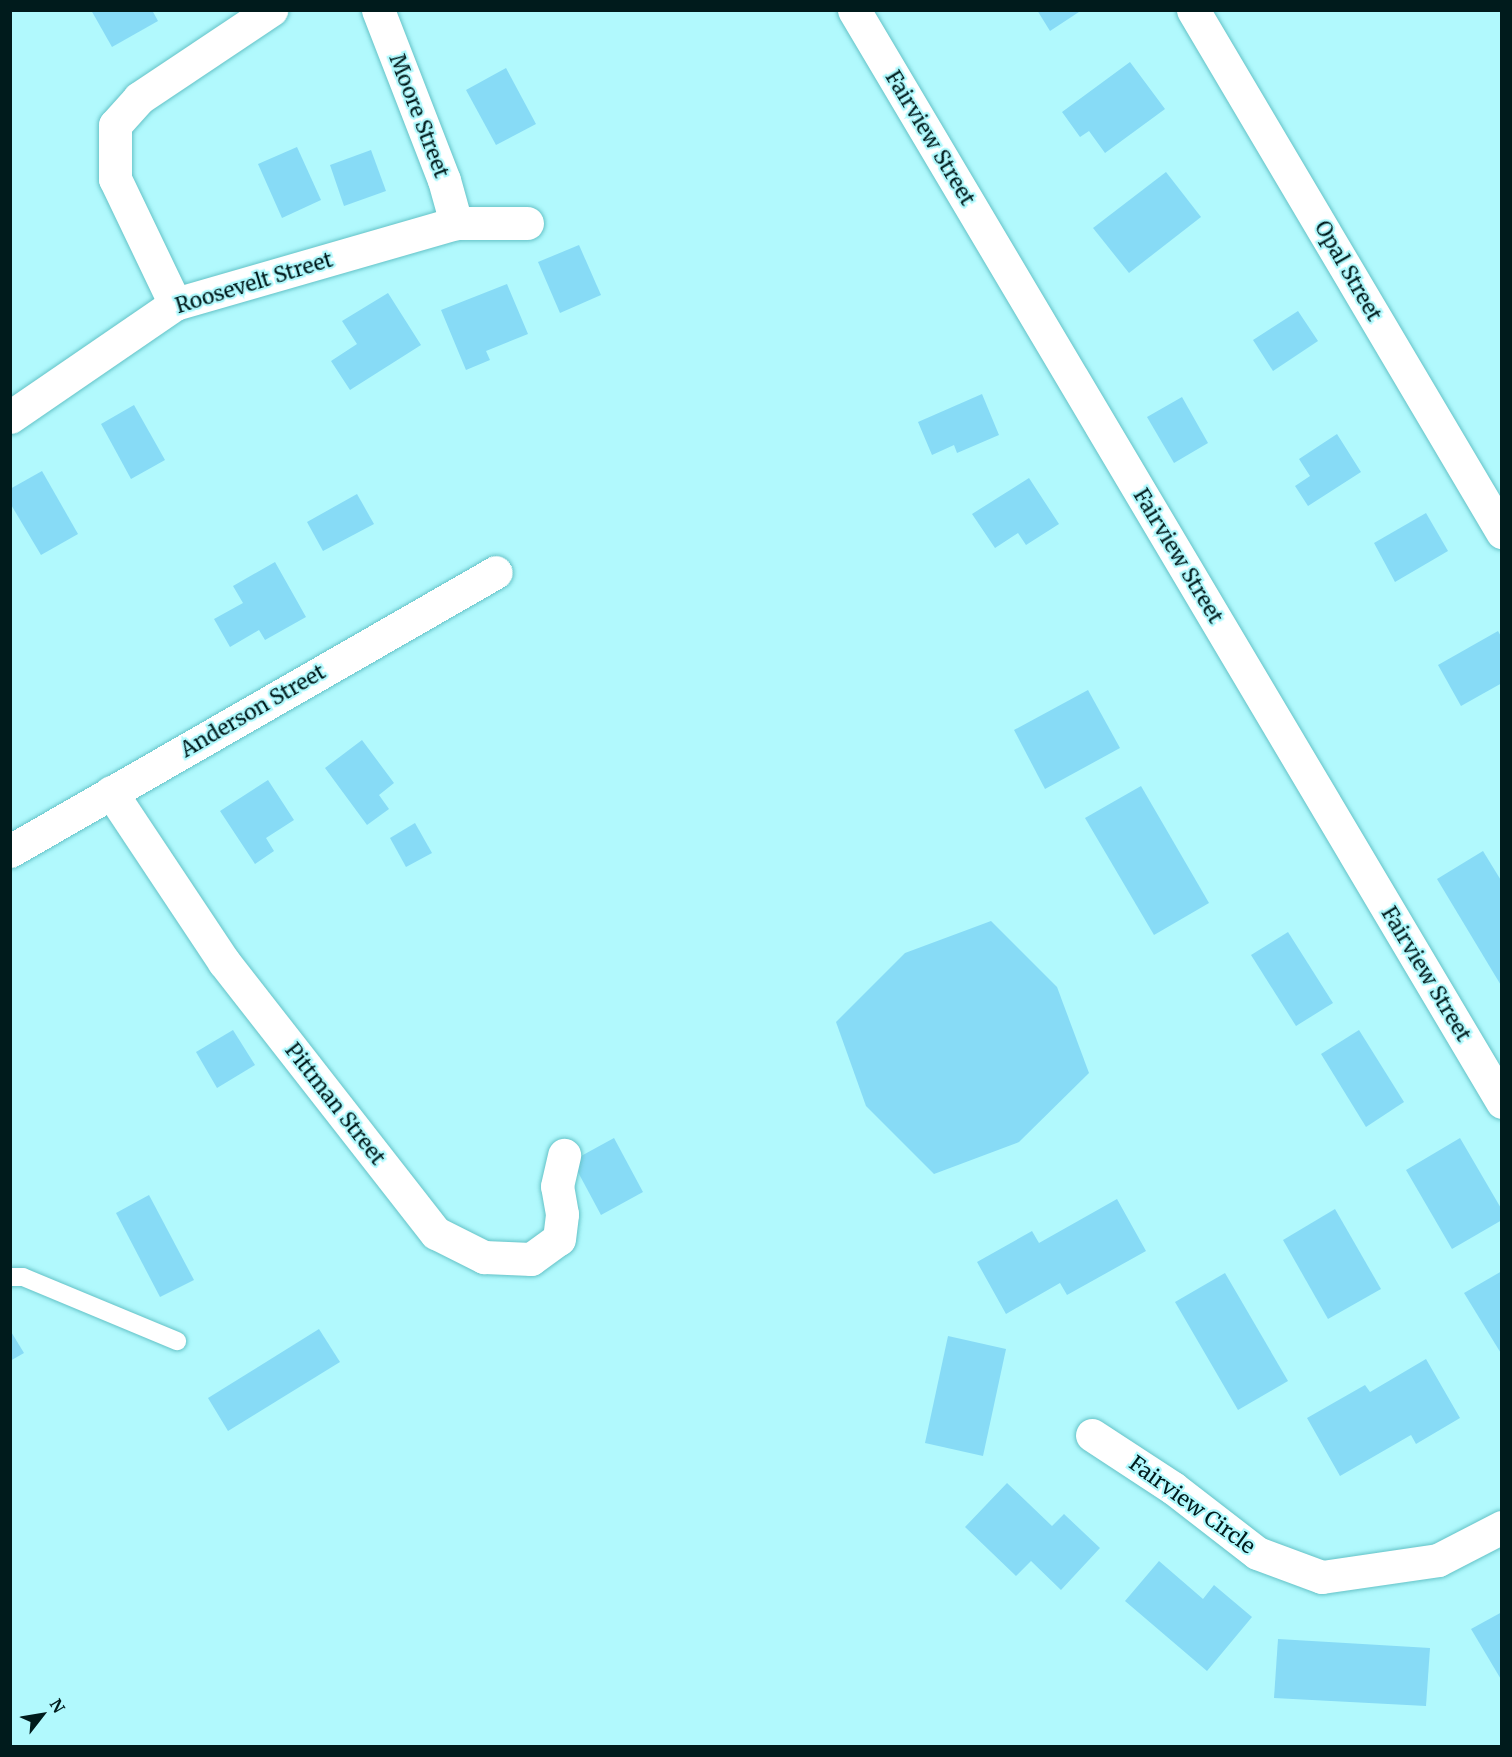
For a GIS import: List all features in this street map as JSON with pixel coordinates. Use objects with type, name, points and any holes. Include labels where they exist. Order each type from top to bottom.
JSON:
[{"type":"street","points":[[175,304],[115,180],[115,125],[139,98],[271,10]]},
{"type":"street","name":"Moore Street","points":[[378,10],[444,180],[456,223]]},
{"type":"street","name":"Fairview Street","points":[[854,10],[1502,1102]]},
{"type":"street","name":"Opal Street","points":[[1193,10],[1502,532]]},
{"type":"street","name":"Roosevelt Street","points":[[10,417],[175,304],[456,223],[527,224]]},
{"type":"street","name":"Anderson Street","points":[[10,851],[496,572]]},
{"type":"street","name":"Pittman Street","points":[[111,792],[224,962],[436,1233],[484,1257],[531,1259],[559,1239],[562,1214],[557,1186],[564,1155]]},
{"type":"street","name":"Fairview Circle","points":[[1092,1435],[1173,1488],[1257,1553],[1322,1577],[1438,1560],[1502,1527]]},
{"type":"lane","points":[[10,1277],[23,1277],[177,1341]]},
{"type":"building","points":[[91,10],[152,10],[158,21],[112,47]]},
{"type":"building","points":[[1037,10],[1082,10],[1050,31]]},
{"type":"building","points":[[1130,62],[1165,109],[1105,153],[1089,131],[1080,137],[1062,112]]},
{"type":"building","points":[[506,68],[536,124],[496,145],[466,90]]},
{"type":"building","points":[[297,147],[321,200],[282,218],[258,164]]},
{"type":"building","points":[[371,150],[386,191],[344,206],[330,165]]},
{"type":"building","points":[[1166,172],[1201,217],[1129,273],[1093,228]]},
{"type":"building","points":[[579,245],[601,295],[560,313],[538,262]]},
{"type":"building","points":[[507,284],[528,334],[486,351],[490,360],[466,370],[441,310]]},
{"type":"building","points":[[388,293],[421,345],[350,390],[331,361],[357,344],[342,321]]},
{"type":"building","points":[[1298,311],[1318,341],[1273,371],[1253,340]]},
{"type":"building","points":[[982,394],[999,435],[957,453],[954,445],[932,455],[918,422]]},
{"type":"building","points":[[1182,397],[1208,443],[1174,463],[1147,417]]},
{"type":"building","points":[[134,405],[165,460],[131,479],[101,424]]},
{"type":"building","points":[[1337,434],[1361,472],[1308,506],[1295,486],[1310,476],[1299,459]]},
{"type":"building","points":[[42,471],[78,534],[41,555],[10,503],[10,489]]},
{"type":"building","points":[[1029,478],[1059,524],[1026,545],[1018,533],[995,548],[972,514]]},
{"type":"building","points":[[357,494],[374,524],[323,551],[307,522]]},
{"type":"building","points":[[1426,513],[1448,551],[1395,582],[1374,543]]},
{"type":"building","points":[[275,562],[306,617],[265,640],[259,630],[230,647],[214,619],[243,603],[233,586]]},
{"type":"building","points":[[1498,631],[1502,638],[1502,683],[1461,706],[1438,665]]},
{"type":"building","points":[[1088,690],[1120,748],[1045,789],[1014,730]]},
{"type":"building","points":[[362,740],[394,783],[379,795],[389,809],[367,825],[325,768]]},
{"type":"building","points":[[268,780],[294,820],[266,838],[274,851],[255,864],[220,811]]},
{"type":"building","points":[[1141,786],[1209,903],[1154,935],[1085,818]]},
{"type":"building","points":[[415,823],[432,853],[406,867],[390,838]]},
{"type":"building","points":[[1483,851],[1502,882],[1502,987],[1437,879]]},
{"type":"building","points":[[991,921],[1057,987],[1089,1073],[1019,1142],[934,1174],[866,1106],[836,1022],[905,953]]},
{"type":"building","points":[[1288,932],[1333,1003],[1296,1026],[1251,955]]},
{"type":"building","points":[[233,1030],[255,1065],[217,1088],[196,1052]]},
{"type":"building","points":[[1359,1030],[1404,1102],[1366,1127],[1321,1054]]},
{"type":"building","points":[[614,1138],[643,1192],[601,1215],[572,1161]]},
{"type":"building","points":[[1460,1138],[1502,1210],[1502,1220],[1452,1249],[1406,1170]]},
{"type":"building","points":[[149,1195],[194,1280],[160,1297],[116,1213]]},
{"type":"building","points":[[1117,1199],[1146,1251],[1067,1295],[1060,1283],[1006,1314],[977,1262],[1032,1231],[1039,1243]]},
{"type":"building","points":[[1335,1209],[1381,1289],[1328,1319],[1283,1240]]},
{"type":"building","points":[[1502,1271],[1502,1355],[1464,1293]]},
{"type":"building","points":[[1225,1273],[1288,1381],[1238,1410],[1175,1302]]},
{"type":"building","points":[[319,1329],[340,1362],[228,1431],[208,1398]]},
{"type":"building","points":[[10,1330],[24,1353],[10,1361]]},
{"type":"building","points":[[948,1336],[1006,1349],[983,1456],[925,1443]]},
{"type":"building","points":[[1426,1359],[1460,1418],[1416,1444],[1411,1435],[1340,1476],[1307,1418],[1365,1385],[1370,1392]]},
{"type":"building","points":[[1007,1483],[1052,1526],[1064,1514],[1100,1548],[1061,1590],[1031,1561],[1016,1576],[965,1527]]},
{"type":"building","points":[[1159,1561],[1203,1599],[1214,1585],[1252,1617],[1207,1671],[1125,1601]]},
{"type":"building","points":[[1502,1612],[1502,1681],[1471,1629]]},
{"type":"building","points":[[1278,1639],[1430,1648],[1426,1706],[1274,1698]]}]
